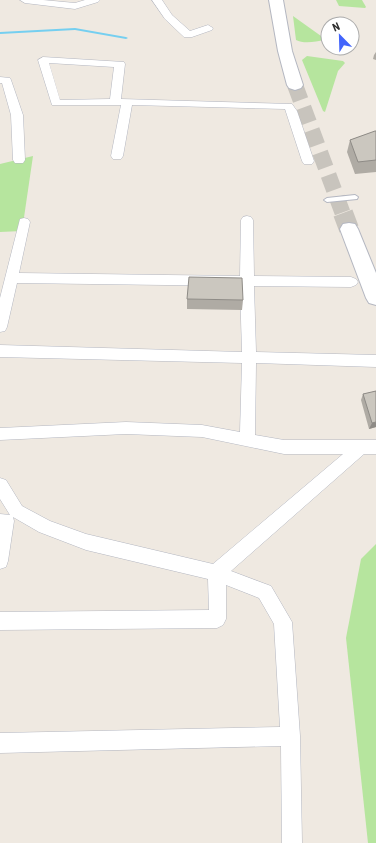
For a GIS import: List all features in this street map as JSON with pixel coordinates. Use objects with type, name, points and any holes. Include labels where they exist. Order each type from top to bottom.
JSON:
[{"type":"main road","points":[[276,0],[286,51],[295,84]]},
{"type":"main road","points":[[349,229],[376,298]]},
{"type":"street","points":[[25,0],[75,6],[95,0]]},
{"type":"street","points":[[157,0],[168,17],[188,35],[208,28]]},
{"type":"street","points":[[115,102],[116,94],[120,64],[43,60],[56,103],[127,102],[288,106],[292,111],[308,161]]},
{"type":"street","points":[[0,80],[6,80],[17,115],[19,160]]},
{"type":"street","points":[[117,156],[127,102]]},
{"type":"street","points":[[247,220],[246,281],[249,357],[247,439]]},
{"type":"street","points":[[0,327],[24,222]]},
{"type":"street","points":[[11,278],[351,282]]},
{"type":"street","points":[[0,351],[376,361]]},
{"type":"street","points":[[0,434],[126,428],[202,431],[284,447],[369,447]]},
{"type":"street","points":[[216,573],[369,447]]},
{"type":"street","points":[[0,485],[16,511],[45,528],[86,542],[216,573],[265,592],[283,622],[290,736],[292,843]]},
{"type":"street","points":[[0,521],[6,521],[0,561]]},
{"type":"street","points":[[0,621],[217,619],[218,586],[216,573]]},
{"type":"street","points":[[0,743],[290,736]]},
{"type":"lane","points":[[327,200],[355,197]]},
{"type":"green space","points":[[336,0],[362,0],[366,7],[339,6]]},
{"type":"green space","points":[[293,16],[320,35],[320,41],[306,42],[296,40]]},
{"type":"green space","points":[[307,56],[343,61],[345,63],[338,71],[325,112],[323,111],[302,60]]},
{"type":"green space","points":[[33,156],[22,231],[0,232],[0,164]]},
{"type":"green space","points":[[376,544],[376,843],[368,843],[346,638],[361,559]]},
{"type":"building","points":[[375,131],[376,160],[358,162],[350,140]]},
{"type":"building","points":[[189,277],[242,278],[243,300],[187,299]]},
{"type":"building","points":[[376,391],[376,422],[372,423],[363,394]]},
{"type":"waterway","points":[[0,33],[75,29],[126,38]]},
{"type":"tunnel","points":[[295,85],[343,214]]},
{"type":"tunnel","points":[[343,213],[349,229]]}]
